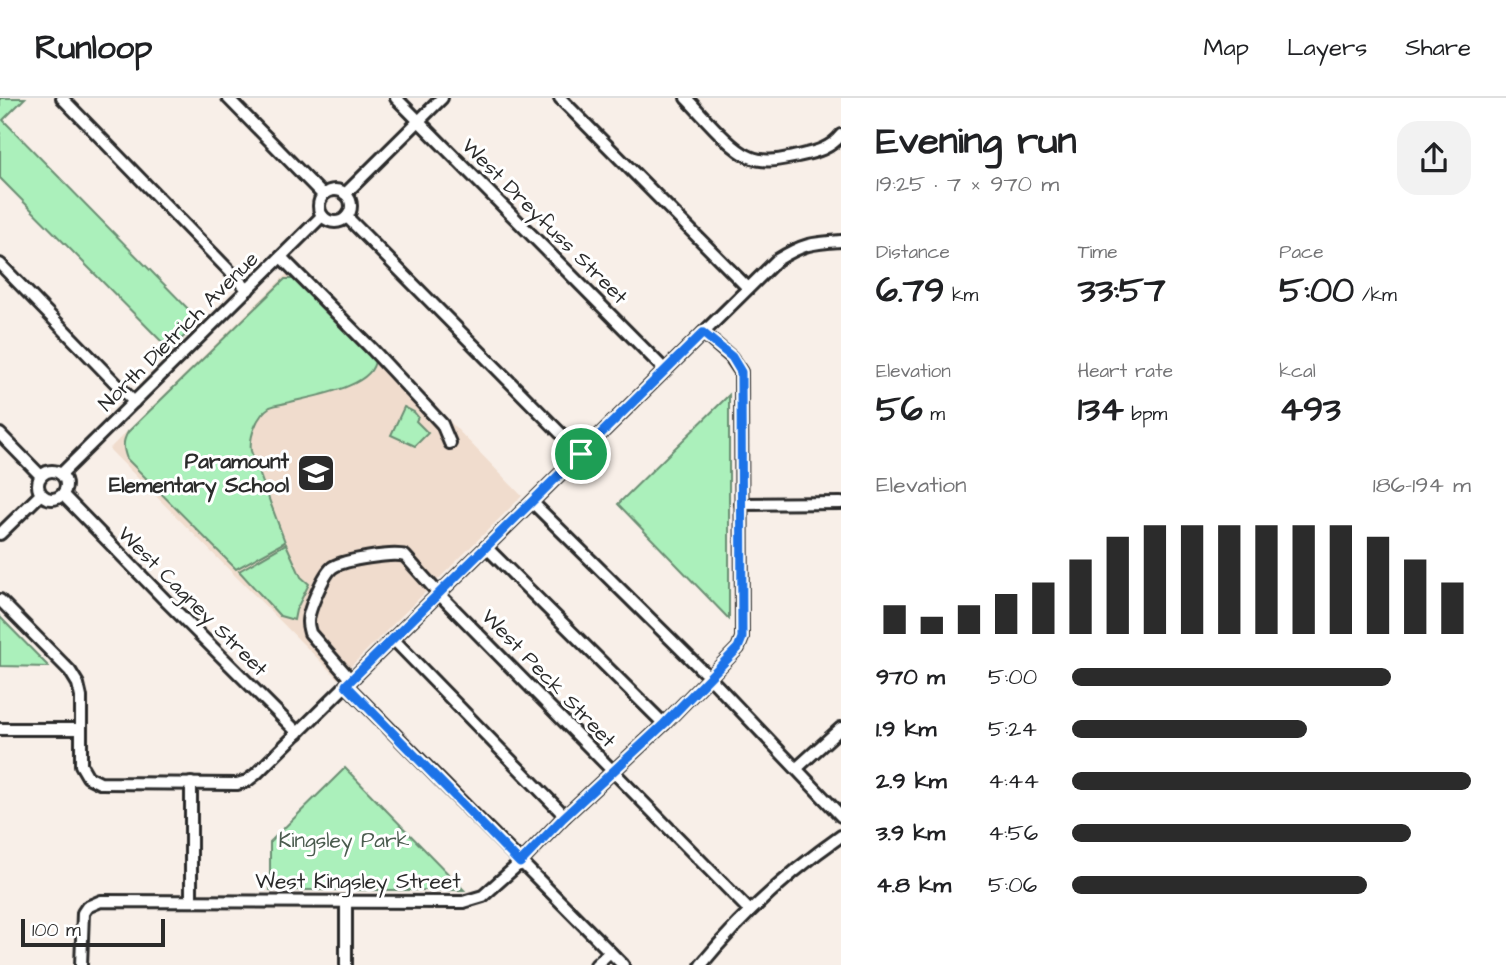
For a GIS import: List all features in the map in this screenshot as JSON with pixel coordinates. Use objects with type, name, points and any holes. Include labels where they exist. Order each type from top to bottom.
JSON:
[{"type":"street","points":[[62,98],[248,290]]},
{"type":"street","points":[[228,98],[323,195]]},
{"type":"street","name":"West Dreyfuss Street","points":[[396,98],[665,370]]},
{"type":"street","points":[[345,194],[442,98]]},
{"type":"street","points":[[560,98],[748,288]]},
{"type":"street","points":[[686,98],[737,151],[751,158],[778,160],[821,151],[835,143],[841,135]]},
{"type":"street","points":[[334,190],[345,194],[351,205],[347,216],[335,222],[322,216],[318,206],[323,195],[334,190]]},
{"type":"street","name":"North Dietrich Avenue","points":[[61,474],[322,216]]},
{"type":"street","points":[[347,216],[581,454]]},
{"type":"street","points":[[0,600],[70,671],[78,684],[81,765],[88,778],[100,783],[237,784],[247,780],[349,683],[777,260],[797,247],[815,242],[841,241]]},
{"type":"street","points":[[281,257],[442,424],[450,443]]},
{"type":"street","points":[[0,264],[134,401]]},
{"type":"street","name":"West Kingsley Street","points":[[81,965],[83,913],[87,907],[101,901],[463,902],[484,896],[664,724],[738,648],[742,638],[741,372],[732,357],[703,333]]},
{"type":"street","points":[[0,434],[41,476]]},
{"type":"street","points":[[51,471],[61,474],[66,485],[63,495],[52,500],[47,499],[37,486],[41,476],[51,471]]},
{"type":"street","points":[[0,534],[41,494]]},
{"type":"street","name":"West Cagney Street","points":[[63,495],[298,733]]},
{"type":"street","points":[[532,502],[709,677],[841,816]]},
{"type":"street","points":[[741,504],[841,503]]},
{"type":"street","points":[[486,547],[664,724]]},
{"type":"street","name":"West Peck Street","points":[[349,683],[310,633],[307,625],[326,574],[340,564],[398,554],[405,556],[749,910]]},
{"type":"street","points":[[393,639],[565,816]]},
{"type":"street","points":[[349,683],[520,863],[623,965]]},
{"type":"street","points":[[797,768],[841,728]]},
{"type":"street","points":[[0,729],[81,729]]},
{"type":"street","points":[[191,783],[191,901]]},
{"type":"street","points":[[701,965],[749,910],[810,858],[841,836]]},
{"type":"street","points":[[346,902],[346,965]]},
{"type":"street","points":[[596,965],[610,952]]},
{"type":"shaded area","name":"Paramount Elementary School","points":[[297,264],[522,496],[338,679],[109,449]]},
{"type":"green space","points":[[0,98],[25,98],[3,120],[200,321],[170,350],[0,178]]},
{"type":"green space","points":[[285,279],[296,279],[375,358],[365,377],[353,384],[339,390],[272,406],[261,415],[253,433],[251,451],[285,542],[236,569],[127,459],[124,442],[128,432]]},
{"type":"green space","points":[[729,395],[729,619],[618,504]]},
{"type":"green space","points":[[404,407],[414,412],[418,417],[416,421],[428,433],[415,446],[391,435]]},
{"type":"green space","points":[[286,544],[301,577],[309,584],[294,620],[280,616],[239,571]]},
{"type":"green space","points":[[0,617],[49,667],[0,666]]},
{"type":"green space","name":"Kingsley Park","points":[[345,768],[464,890],[270,890],[270,842]]},
{"type":"place","name":"Paramount Elementary School","points":[[316,473]]},
{"type":"route","points":[[703,333],[732,357],[741,372],[742,638],[738,648],[664,724],[563,818],[520,863],[346,685],[581,454],[703,333]]}]
